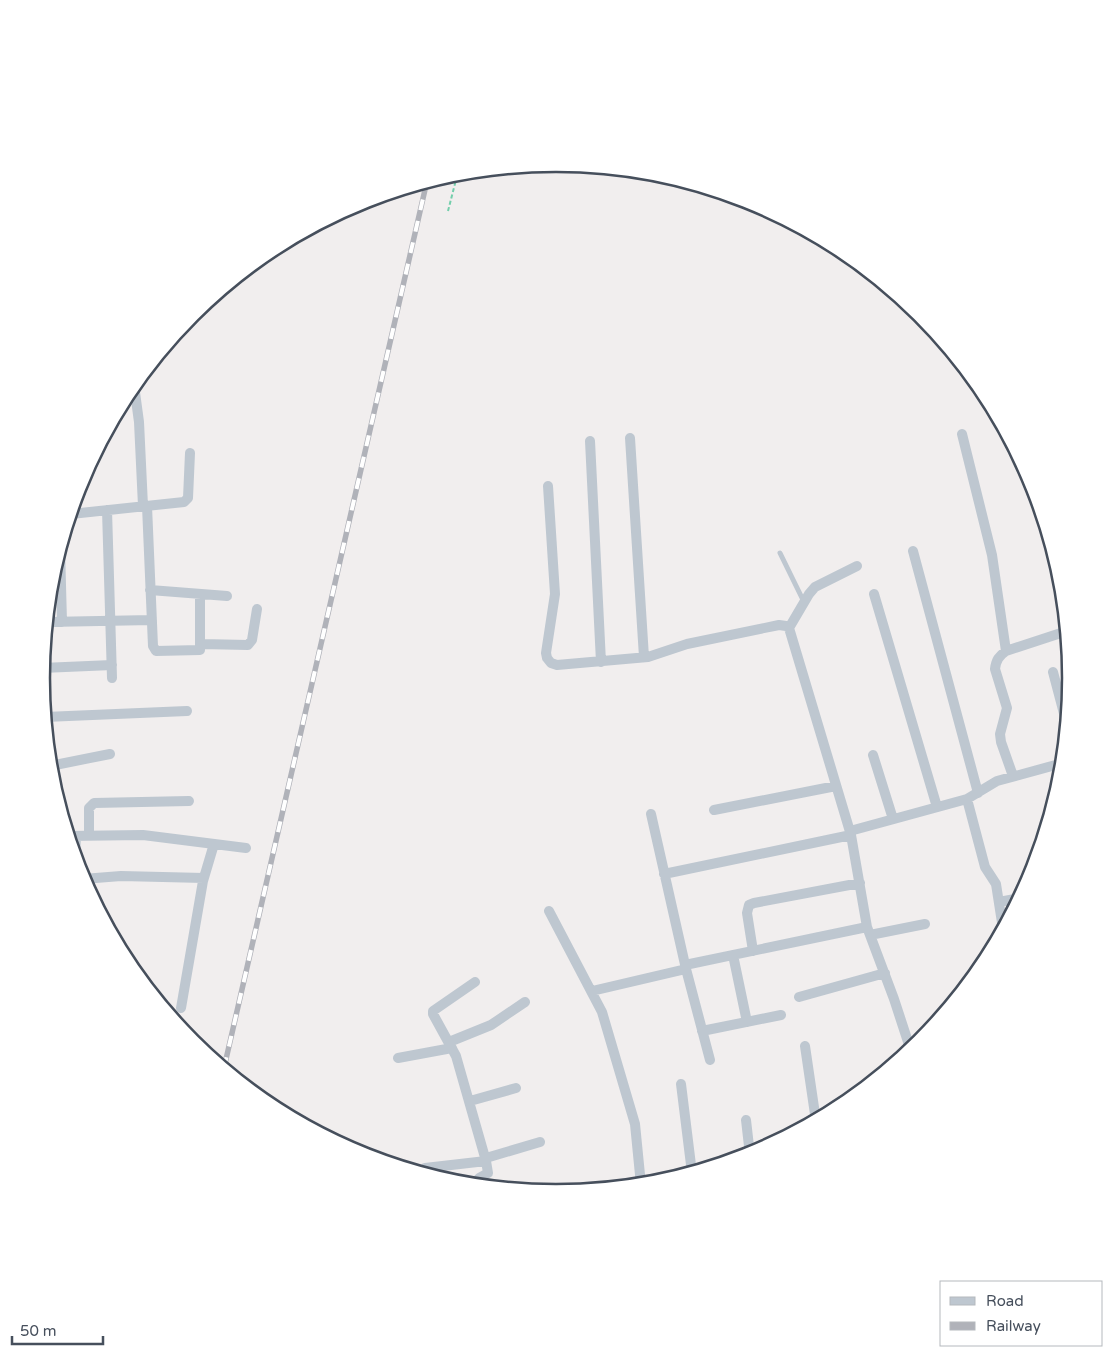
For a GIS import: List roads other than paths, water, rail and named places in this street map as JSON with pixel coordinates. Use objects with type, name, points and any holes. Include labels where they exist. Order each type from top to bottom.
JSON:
[{"type":"street","points":[[136,396],[145,506],[152,646],[156,651],[198,651],[201,649],[200,594]]},
{"type":"street","points":[[962,434],[992,555],[1006,651]]},
{"type":"street","points":[[630,438],[644,657]]},
{"type":"street","points":[[590,441],[601,662]]},
{"type":"street","points":[[78,513],[186,500],[190,453]]},
{"type":"street","points":[[548,486],[556,594],[546,647],[547,658],[551,663],[557,665],[644,657],[687,644],[779,625],[789,628]]},
{"type":"street","points":[[107,510],[112,678]]},
{"type":"street","points":[[913,552],[978,793]]},
{"type":"street","points":[[857,566],[815,587],[789,628],[850,833],[869,931],[885,973],[907,1043]]},
{"type":"street","points":[[61,576],[62,622]]},
{"type":"street","points":[[150,590],[226,596]]},
{"type":"street","points":[[874,594],[937,807]]},
{"type":"street","points":[[201,644],[248,645],[252,640],[257,609]]},
{"type":"street","points":[[53,622],[152,620]]},
{"type":"street","points":[[1013,776],[1001,742],[1000,734],[1007,708],[995,669],[996,662],[999,656],[1006,651],[1061,633]]},
{"type":"street","points":[[50,668],[112,664]]},
{"type":"street","points":[[1054,672],[1062,705]]},
{"type":"street","points":[[52,717],[187,711]]},
{"type":"street","points":[[58,764],[110,754]]},
{"type":"street","points":[[873,756],[893,819]]},
{"type":"street","points":[[664,874],[850,833],[967,799],[997,782],[1055,765]]},
{"type":"street","points":[[714,810],[836,786]]},
{"type":"street","points":[[967,799],[985,867],[996,884],[1002,918]]},
{"type":"street","points":[[90,835],[89,808],[94,803],[189,801]]},
{"type":"street","points":[[651,814],[686,967],[710,1060]]},
{"type":"street","points":[[75,836],[143,835],[246,848]]},
{"type":"street","points":[[181,1008],[204,878],[214,844]]},
{"type":"street","points":[[92,878],[120,876],[204,878]]},
{"type":"street","points":[[753,951],[747,913],[749,905],[754,902],[860,883]]},
{"type":"street","points":[[999,902],[1012,900]]},
{"type":"street","points":[[549,911],[602,1012],[635,1124],[640,1177]]},
{"type":"street","points":[[592,991],[753,951],[869,931],[925,924]]},
{"type":"street","points":[[732,956],[747,1022]]},
{"type":"street","points":[[799,996],[885,973]]},
{"type":"street","points":[[476,982],[433,1011],[460,1068],[486,1159],[488,1173],[479,1178]]},
{"type":"street","points":[[398,1058],[450,1045],[491,1025],[525,1002]]},
{"type":"street","points":[[702,1031],[781,1015]]},
{"type":"street","points":[[805,1046],[815,1114]]},
{"type":"street","points":[[680,1084],[691,1166]]},
{"type":"street","points":[[470,1101],[516,1088]]},
{"type":"street","points":[[746,1120],[749,1146]]},
{"type":"street","points":[[428,1168],[486,1159],[540,1142]]},
{"type":"lane","points":[[780,553],[804,602]]},
{"type":"railway","points":[[226,1061],[425,189]]}]
